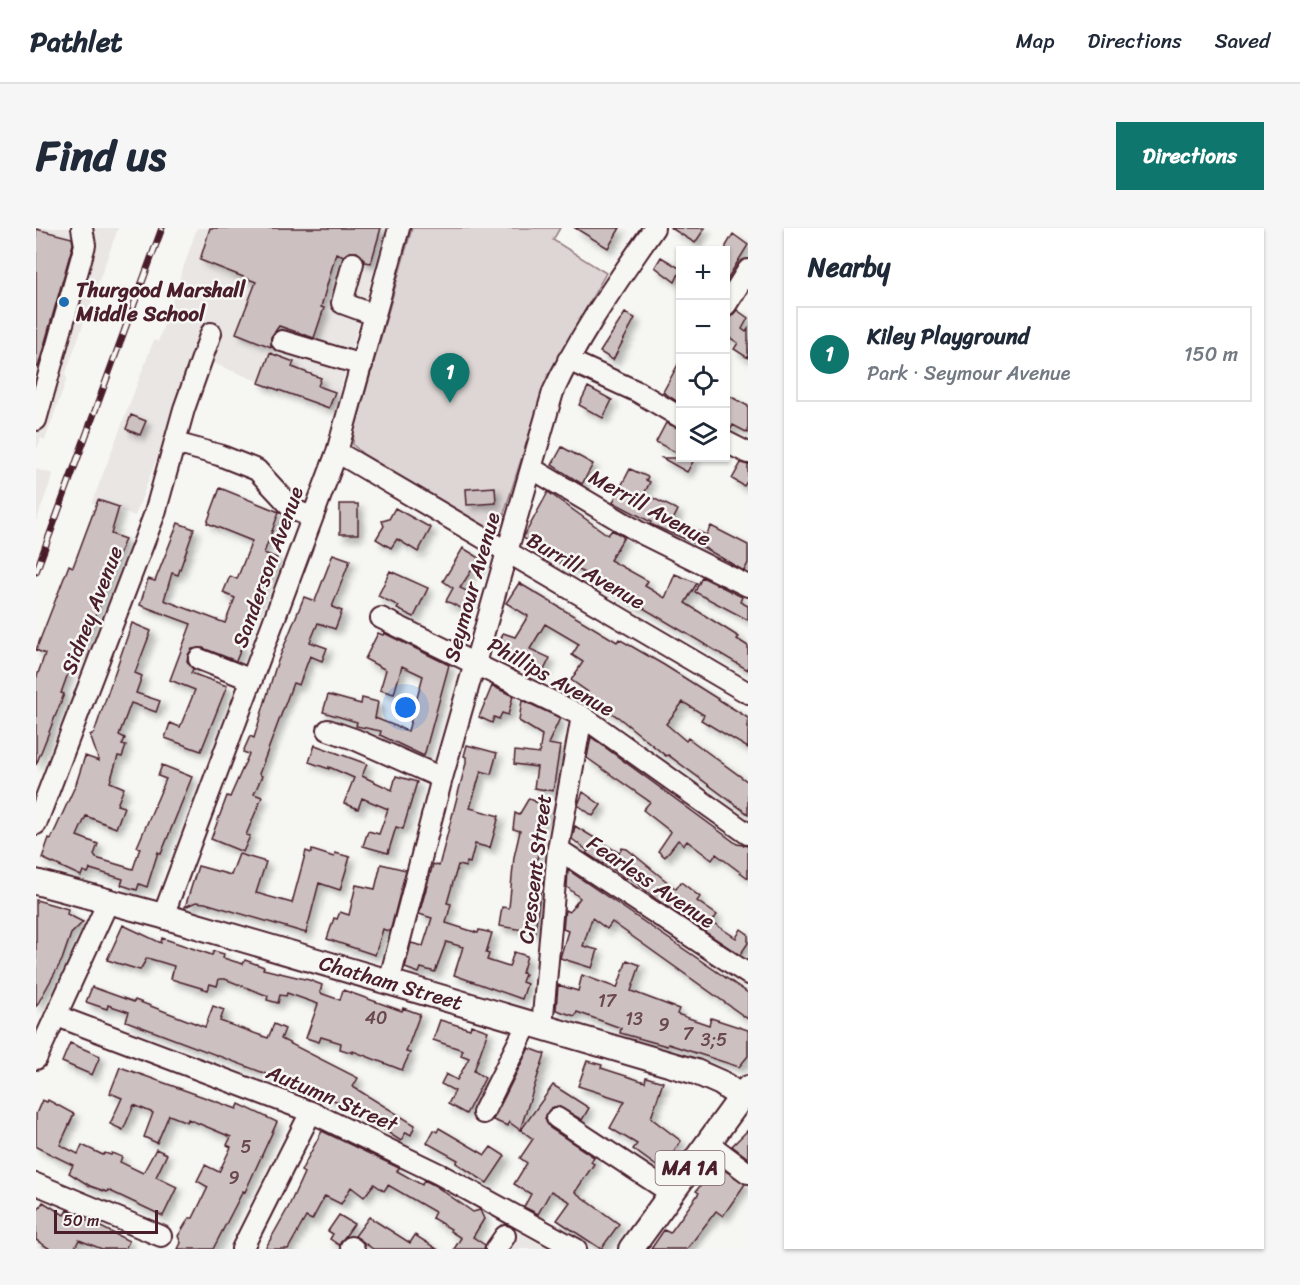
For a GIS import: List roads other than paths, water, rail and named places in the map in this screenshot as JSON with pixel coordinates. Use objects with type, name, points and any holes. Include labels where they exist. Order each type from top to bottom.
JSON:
[{"type":"main road","name":"Chatham Street","points":[[36,882],[163,916],[711,1077],[743,1101]]},
{"type":"main road","name":"MA 1A","points":[[631,1249],[708,1143],[743,1101]]},
{"type":"street","points":[[36,420],[85,245],[82,228]]},
{"type":"street","name":"Sanderson Avenue","points":[[163,916],[337,452],[399,228]]},
{"type":"street","name":"Seymour Avenue","points":[[389,982],[442,778],[553,392],[568,360],[654,228]]},
{"type":"street","points":[[353,263],[342,303],[375,315]]},
{"type":"street","points":[[729,300],[748,270]]},
{"type":"street","name":"Sidney Avenue","points":[[36,824],[155,513],[211,333]]},
{"type":"street","points":[[282,341],[362,365]]},
{"type":"street","points":[[568,360],[638,392],[676,414]]},
{"type":"street","points":[[175,443],[219,455],[257,470],[294,510],[312,517]]},
{"type":"street","points":[[730,444],[748,453]]},
{"type":"street","name":"Burrill Avenue","points":[[337,452],[748,693]]},
{"type":"street","name":"Merrill Avenue","points":[[531,468],[639,532],[748,586]]},
{"type":"street","name":"Phillips Avenue","points":[[381,618],[582,716],[748,834]]},
{"type":"street","points":[[199,659],[252,680]]},
{"type":"street","name":"Crescent Street","points":[[535,1025],[558,849],[582,716]]},
{"type":"street","points":[[328,730],[442,778]]},
{"type":"street","name":"Fearless Avenue","points":[[558,849],[748,974]]},
{"type":"street","points":[[36,1059],[48,1023],[108,902]]},
{"type":"street","name":"Autumn Street","points":[[48,1023],[310,1112],[440,1174],[576,1249]]},
{"type":"street","points":[[483,1113],[535,1025]]},
{"type":"street","points":[[242,1249],[310,1112]]},
{"type":"street","points":[[557,1118],[671,1194]]},
{"type":"street","points":[[708,1143],[748,1173]]},
{"type":"street","points":[[36,1184],[161,1236]]},
{"type":"railway","points":[[36,572],[162,228]]},
{"type":"place","name":"Thurgood Marshall Middle School","points":[[64,302]]},
{"type":"place","name":"Kiley Playground","points":[[450,403]]}]
